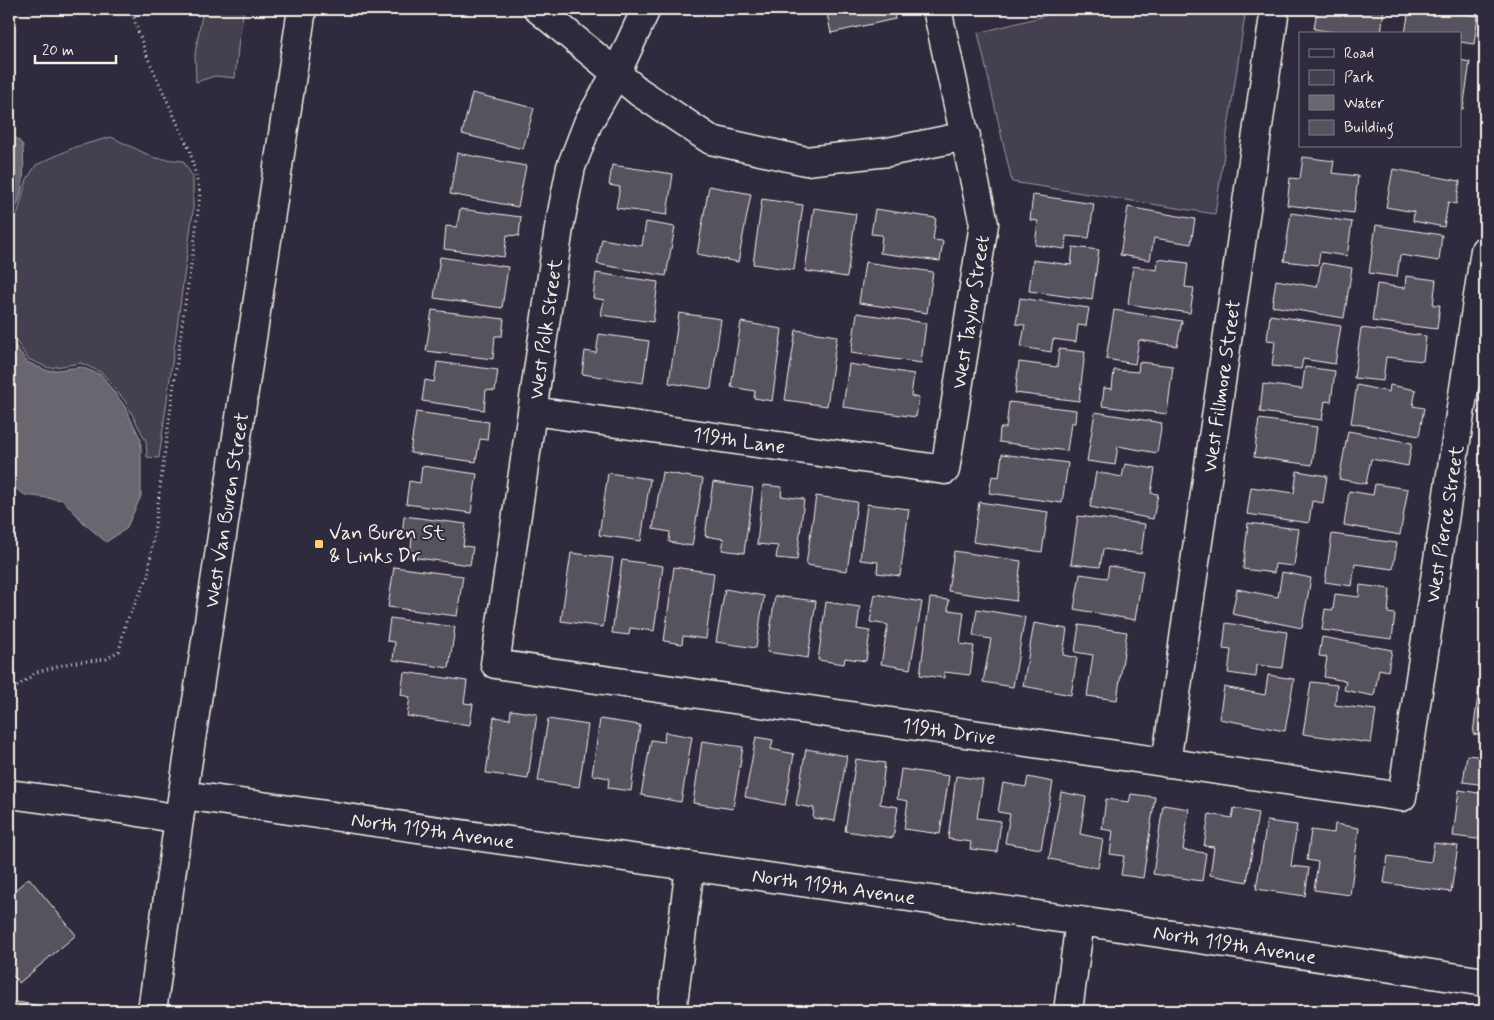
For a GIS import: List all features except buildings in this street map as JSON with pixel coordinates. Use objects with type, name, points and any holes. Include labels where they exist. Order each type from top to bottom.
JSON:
[{"type":"street","name":"West Van Buren Street","points":[[152,1011],[181,807],[302,9]]},
{"type":"street","points":[[538,9],[639,92],[711,140],[806,162],[888,152],[966,136]]},
{"type":"street","name":"West Polk Street","points":[[495,664],[559,228],[571,167],[588,123],[617,72],[646,9]]},
{"type":"street","name":"West Taylor Street","points":[[937,9],[984,224],[945,470]]},
{"type":"street","name":"West Fillmore Street","points":[[1166,763],[1275,9]]},
{"type":"street","name":"West Pierce Street","points":[[1402,797],[1485,250]]},
{"type":"street","name":"119th Lane","points":[[533,411],[945,470]]},
{"type":"street","name":"119th Drive","points":[[495,664],[1402,797]]},
{"type":"street","name":"North 119th Avenue","points":[[9,794],[127,810],[181,807],[690,866],[1080,921],[1485,982]]},
{"type":"street","points":[[672,1011],[690,866]]},
{"type":"street","points":[[1068,1011],[1080,921]]},
{"type":"path","points":[[9,699],[15,688],[37,672],[70,663],[106,659],[119,651],[126,622],[148,576],[200,192],[190,151],[146,54],[134,19],[134,9]]},
{"type":"green space","points":[[203,9],[244,9],[235,78],[215,76],[196,82],[195,54]]},
{"type":"green space","points":[[1072,9],[1246,9],[1215,214],[1012,182],[978,33]]},
{"type":"green space","points":[[111,137],[155,158],[183,161],[193,177],[193,211],[159,458],[147,457],[146,441],[125,401],[102,373],[81,363],[49,368],[28,359],[9,330],[9,224],[18,212],[27,179],[36,165],[75,147]]},
{"type":"water","points":[[9,130],[23,145],[24,165],[21,193],[15,211],[9,220]]},
{"type":"water","points":[[9,336],[27,362],[48,371],[81,367],[101,375],[124,405],[141,440],[141,496],[126,529],[106,542],[85,524],[63,500],[25,495],[9,484]]},
{"type":"place","name":"Van Buren St & Links Dr","points":[[319,544]]}]
